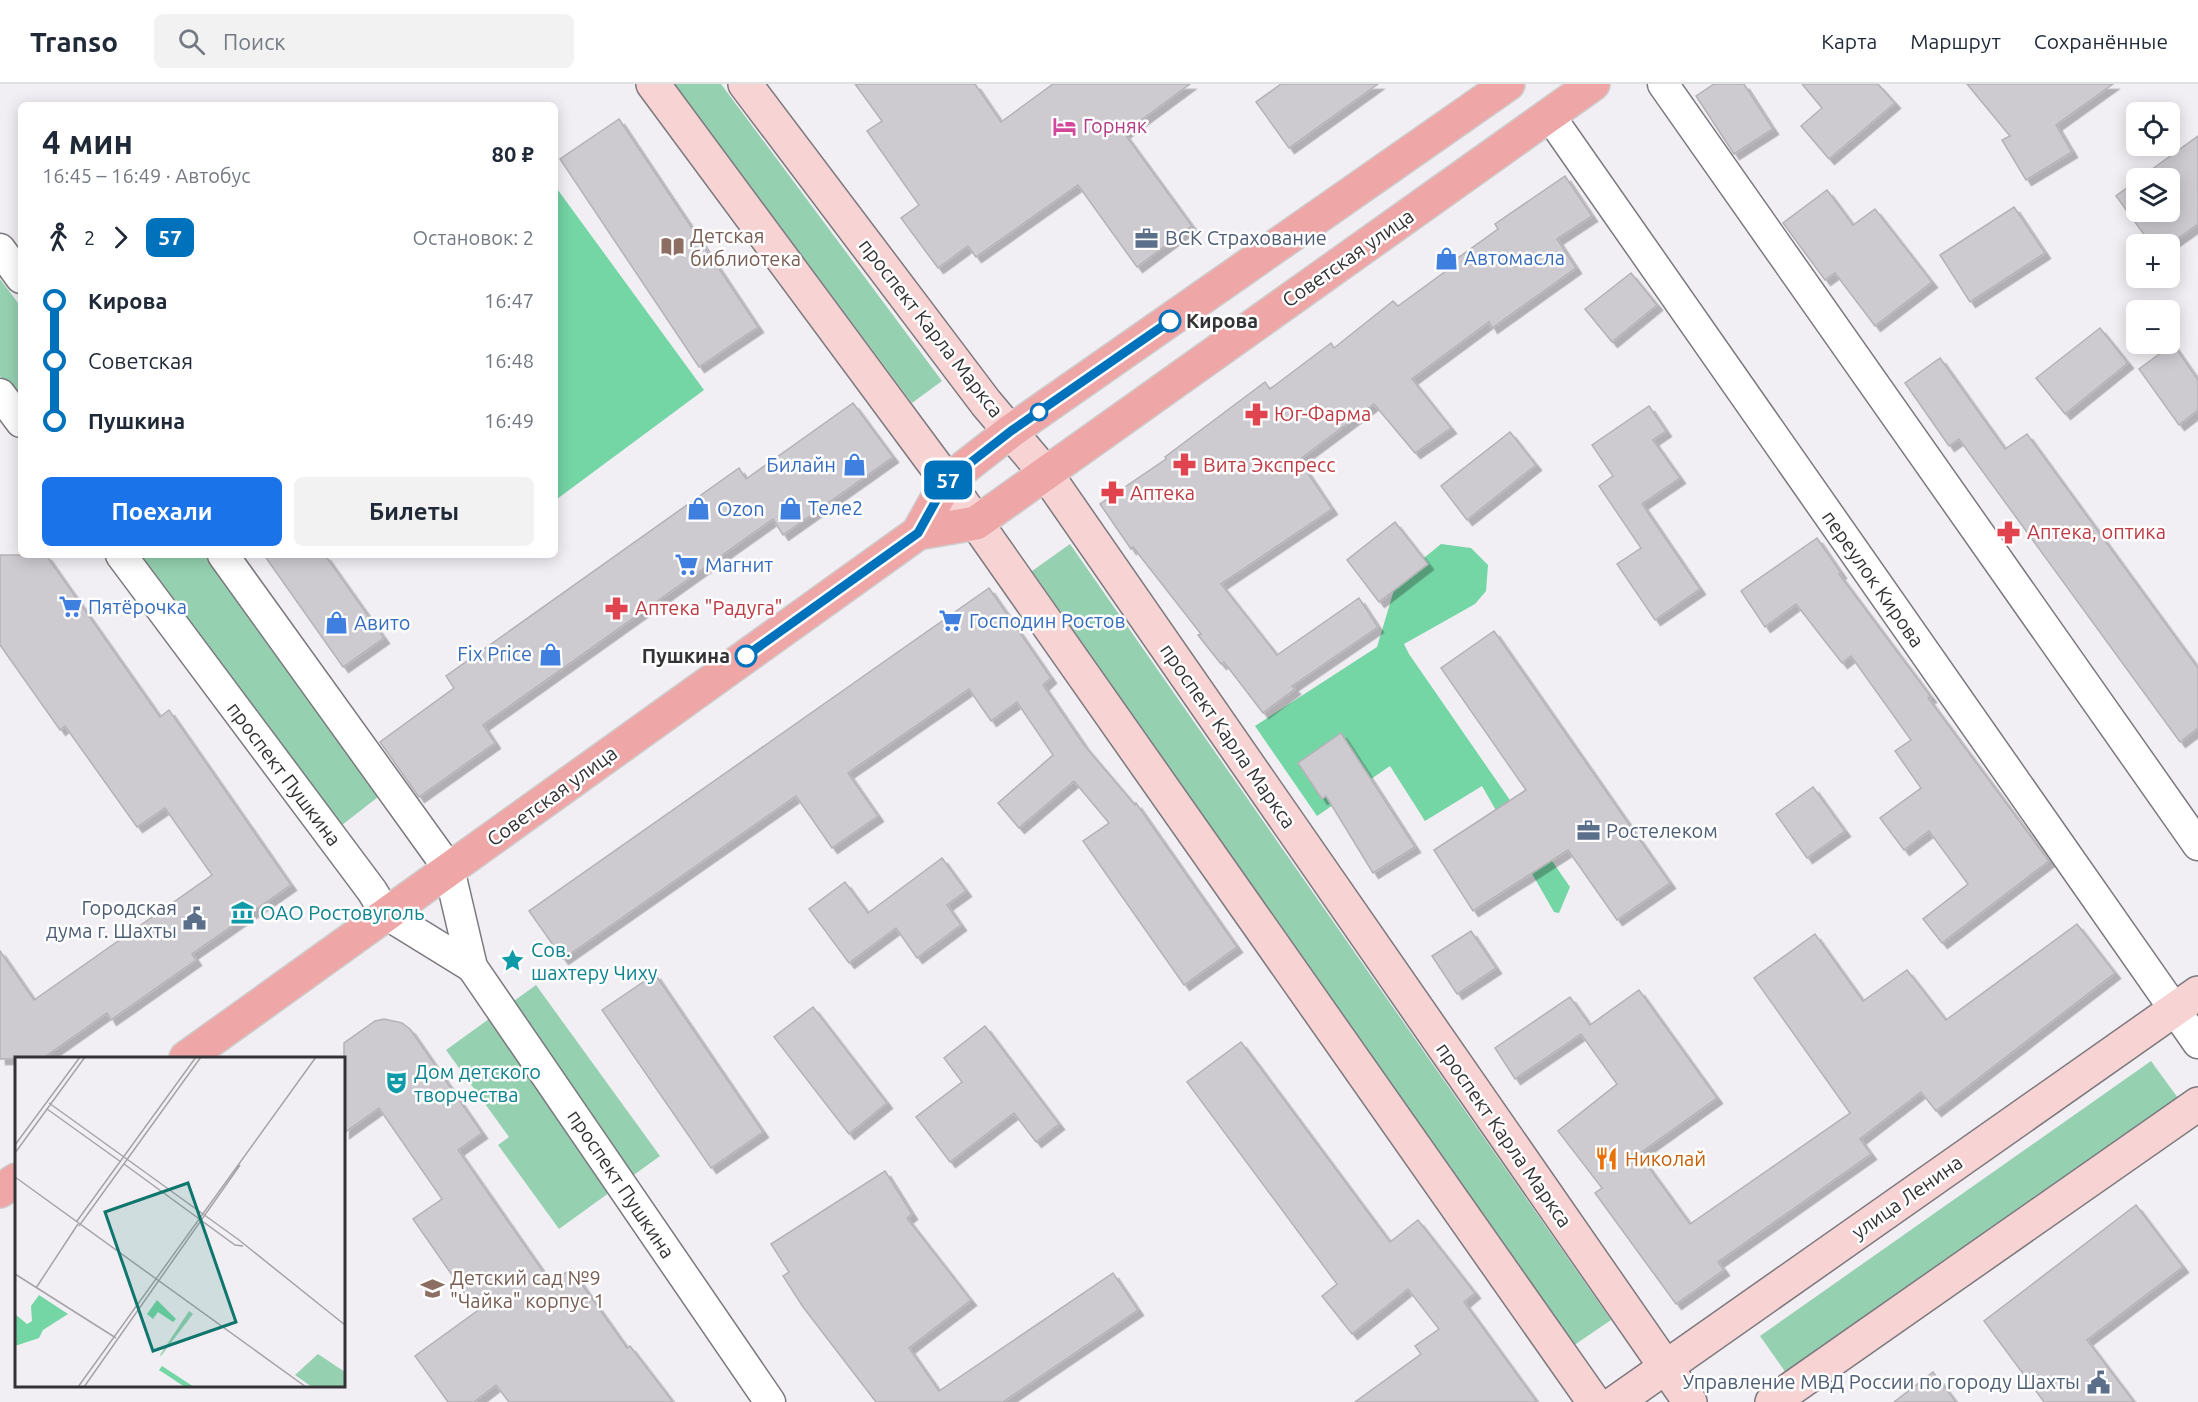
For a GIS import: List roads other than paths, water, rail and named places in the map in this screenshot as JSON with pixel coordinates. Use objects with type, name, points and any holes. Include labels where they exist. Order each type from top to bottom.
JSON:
[{"type":"main road","points":[[653,84],[947,481],[1593,1402]]},
{"type":"main road","name":"проспект Карла Маркса","points":[[745,84],[986,403],[1047,475],[1690,1402]]},
{"type":"main road","name":"Советская улица","points":[[189,1057],[918,533],[947,481],[1011,431],[1508,84]]},
{"type":"main road","name":"Советская улица","points":[[918,533],[976,523],[1047,475],[1593,84]]},
{"type":"main road","name":"улица Ленина","points":[[1616,1402],[2186,1002]]},
{"type":"main road","points":[[1772,1402],[2198,1104]]},
{"type":"main road","points":[[0,1191],[15,1181]]},
{"type":"street","points":[[1663,84],[2198,846]]},
{"type":"street","name":"переулок Кирова","points":[[1549,116],[2186,1002],[2198,1042]]},
{"type":"street","points":[[0,249],[18,274]]},
{"type":"street","points":[[0,394],[18,418]]},
{"type":"street","name":"проспект Пушкина","points":[[123,558],[372,891],[386,914],[471,966]]},
{"type":"street","name":"проспект Пушкина","points":[[225,558],[449,869],[471,966],[770,1402]]},
{"type":"place","name":"Горняк","points":[[1065,126]]},
{"type":"place","name":"ВСК Страхование","points":[[1147,238]]},
{"type":"place","name":"Детская библиотека","points":[[672,247]]},
{"type":"place","name":"Автомасла","points":[[1446,258]]},
{"type":"place","name":"Кирова","points":[[1170,321]]},
{"type":"place","name":"Юг-Фарма","points":[[1256,414]]},
{"type":"place","name":"Билайн","points":[[854,465]]},
{"type":"place","name":"Вита Экспресс","points":[[1185,465]]},
{"type":"place","name":"Аптека","points":[[1112,493]]},
{"type":"place","name":"Теле2","points":[[790,508]]},
{"type":"place","name":"Ozon","points":[[699,509]]},
{"type":"place","name":"Аптека, оптика","points":[[2009,532]]},
{"type":"place","name":"Магнит","points":[[687,565]]},
{"type":"place","name":"Пятёрочка","points":[[70,607]]},
{"type":"place","name":"Аптека \"Радуга\"","points":[[617,608]]},
{"type":"place","name":"Господин Ростов","points":[[951,621]]},
{"type":"place","name":"Авито","points":[[336,623]]},
{"type":"place","name":"Fix Price","points":[[550,654]]},
{"type":"place","name":"Пушкина","points":[[746,656]]},
{"type":"place","name":"Ростелеком","points":[[1588,831]]},
{"type":"place","name":"ОАО Ростовуголь","points":[[242,913]]},
{"type":"place","name":"Городская дума г. Шахты","points":[[195,919]]},
{"type":"place","name":"Сов. шахтеру Чиху","points":[[513,961]]},
{"type":"place","name":"Дом детского творчества","points":[[396,1083]]},
{"type":"place","name":"Николай","points":[[1607,1159]]},
{"type":"place","name":"Детский сад №9 \"Чайка\" корпус 1","points":[[432,1289]]},
{"type":"place","name":"Управление МВД России по городу Шахты","points":[[2098,1382]]}]
